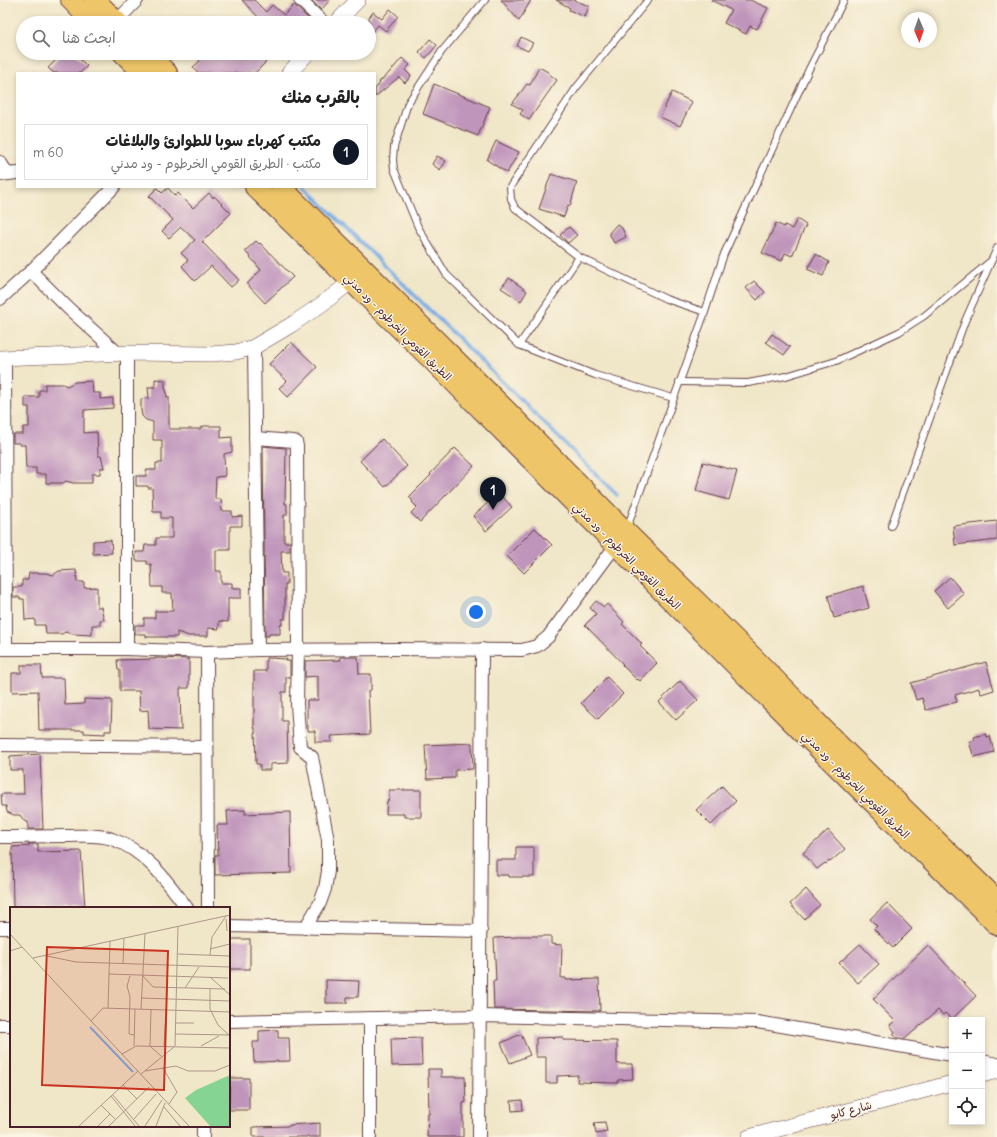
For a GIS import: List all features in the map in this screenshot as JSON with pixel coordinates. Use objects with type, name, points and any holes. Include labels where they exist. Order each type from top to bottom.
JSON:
[{"type":"highway","points":[[70,0],[86,16]]},
{"type":"highway","points":[[95,0],[111,16]]},
{"type":"highway","points":[[130,60],[142,72]]},
{"type":"highway","points":[[154,60],[166,72]]},
{"type":"highway","name":"الطريق القومي الخرطوم - ود مدني","points":[[257,188],[352,281],[621,538],[752,656],[842,748],[997,900]]},
{"type":"highway","name":"الطريق القومي الخرطوم - ود مدني","points":[[282,188],[501,405],[621,538],[997,925]]},
{"type":"street","points":[[122,16],[137,0]]},
{"type":"street","points":[[300,0],[317,16]]},
{"type":"street","points":[[343,16],[358,0]]},
{"type":"street","points":[[290,72],[301,60]]},
{"type":"street","points":[[0,162],[8,174]]},
{"type":"street","points":[[0,299],[31,271],[113,188]]},
{"type":"street","points":[[31,271],[68,308],[123,354],[127,649]]},
{"type":"street","points":[[352,281],[291,326],[254,347],[236,352],[2,358],[3,649],[127,649],[207,652],[298,649],[522,650],[537,646],[548,637],[621,538]]},
{"type":"street","points":[[254,347],[258,650]]},
{"type":"street","points":[[255,438],[293,441],[296,442],[297,446],[297,704],[300,747],[312,757],[328,840],[328,871],[325,889],[320,903],[305,928]]},
{"type":"street","points":[[479,1137],[482,649]]},
{"type":"street","points":[[207,652],[208,907]]},
{"type":"street","points":[[0,745],[207,747]]},
{"type":"street","points":[[0,837],[87,836],[112,839],[130,848],[161,873],[186,907]]},
{"type":"street","points":[[230,926],[481,930]]},
{"type":"street","points":[[230,1021],[480,1016],[757,1022],[949,1054]]},
{"type":"street","points":[[370,1018],[370,1137]]},
{"type":"street","points":[[985,1062],[997,1064]]},
{"type":"street","points":[[985,1074],[997,1071]]},
{"type":"street","name":"شارع كابو","points":[[749,1137],[949,1084]]},
{"type":"lane","points":[[485,0],[442,51],[408,103],[394,147],[394,169],[418,227],[446,274],[519,345],[595,375],[673,398]]},
{"type":"lane","points":[[648,0],[576,88],[510,187],[511,199],[515,208],[579,257],[666,299],[705,312]]},
{"type":"lane","points":[[621,538],[728,247],[842,1]]},
{"type":"lane","points":[[892,526],[965,321],[997,248]]},
{"type":"lane","points":[[519,345],[579,257]]},
{"type":"lane","points":[[679,382],[748,383],[786,376],[836,361],[899,332],[924,316],[992,260]]},
{"type":"building","points":[[242,0],[254,0],[266,12],[272,5],[284,15],[294,5],[306,16],[257,16]]},
{"type":"building","points":[[311,0],[330,0],[321,10]]},
{"type":"building","points":[[501,0],[531,0],[519,21]]},
{"type":"building","points":[[556,0],[574,0],[589,6],[585,17],[569,10],[570,8]]},
{"type":"building","points":[[711,0],[750,0],[768,8],[757,29],[750,26],[746,34],[724,23],[731,10]]},
{"type":"building","points":[[390,9],[398,16],[386,31],[378,25],[376,27],[376,16],[370,16],[373,12],[382,19]]},
{"type":"building","points":[[521,37],[533,43],[528,51],[517,46]]},
{"type":"building","points":[[430,39],[437,45],[426,58],[419,52]]},
{"type":"building","points":[[402,58],[410,65],[405,70],[411,76],[405,83],[399,77],[376,96],[376,88],[380,83],[379,82]]},
{"type":"building","points":[[56,60],[81,60],[87,66],[81,72],[53,72],[48,68]]},
{"type":"building","points":[[199,60],[268,60],[256,72],[197,72],[193,67],[200,61]]},
{"type":"building","points":[[539,67],[548,72],[557,80],[529,120],[520,114],[523,110],[512,104],[527,84],[530,85]]},
{"type":"building","points":[[434,84],[490,107],[478,136],[423,114]]},
{"type":"building","points":[[672,92],[692,102],[680,126],[660,117]]},
{"type":"building","points":[[496,141],[519,152],[507,173],[487,160]]},
{"type":"building","points":[[437,156],[446,161],[440,170],[432,164]]},
{"type":"building","points":[[551,174],[577,182],[570,206],[568,205],[564,217],[539,209]]},
{"type":"building","points":[[157,188],[162,193],[168,188],[175,196],[178,193],[193,208],[209,193],[231,213],[202,242],[239,280],[231,287],[211,266],[195,281],[182,266],[188,260],[181,253],[195,240],[181,227],[169,238],[162,231],[173,220],[149,196]]},
{"type":"building","points":[[797,219],[806,225],[792,256],[785,253],[782,261],[762,253],[776,223],[784,227],[785,225],[792,229]]},
{"type":"building","points":[[617,224],[622,228],[626,237],[614,243],[609,233]]},
{"type":"building","points":[[569,227],[577,235],[568,243],[560,235]]},
{"type":"building","points":[[256,241],[259,244],[260,243],[293,277],[265,303],[247,284],[261,270],[245,251]]},
{"type":"building","points":[[816,254],[829,262],[823,276],[807,269]]},
{"type":"building","points":[[509,278],[527,291],[521,301],[501,288]]},
{"type":"building","points":[[754,281],[765,292],[757,300],[746,288]]},
{"type":"building","points":[[772,334],[790,347],[784,355],[766,342]]},
{"type":"building","points":[[291,342],[317,367],[288,397],[279,388],[287,381],[269,364]]},
{"type":"building","points":[[155,379],[165,380],[167,398],[169,397],[169,429],[200,429],[203,426],[221,426],[221,438],[232,437],[232,452],[224,454],[225,476],[216,477],[215,499],[221,499],[222,511],[232,511],[232,517],[242,516],[242,526],[230,526],[230,550],[216,550],[216,571],[221,571],[221,583],[232,583],[232,588],[241,588],[241,598],[228,599],[228,622],[219,621],[219,629],[208,628],[208,636],[189,636],[177,632],[177,637],[146,637],[146,634],[135,634],[135,625],[144,625],[144,618],[155,618],[155,611],[173,611],[172,593],[162,593],[162,587],[152,587],[151,564],[147,564],[147,561],[136,561],[136,552],[144,552],[145,545],[156,545],[156,538],[172,538],[172,518],[161,518],[161,512],[153,512],[152,488],[148,488],[148,486],[136,486],[136,476],[146,476],[146,470],[156,470],[156,463],[162,463],[162,440],[153,440],[153,422],[146,420],[142,416],[141,410],[141,399],[149,398],[148,387],[155,387]]},
{"type":"building","points":[[92,381],[93,393],[100,393],[100,399],[113,398],[113,408],[84,410],[84,433],[97,432],[98,456],[101,456],[104,468],[100,468],[100,474],[92,474],[92,483],[73,483],[66,481],[63,483],[46,483],[46,474],[36,474],[36,468],[26,468],[25,445],[13,443],[13,434],[23,434],[23,427],[29,427],[29,407],[25,407],[25,397],[39,397],[39,390],[45,390],[45,384],[63,384],[67,386],[75,382]]},
{"type":"building","points":[[382,439],[407,466],[385,487],[360,461]]},
{"type":"building","points":[[263,446],[286,448],[285,504],[287,504],[287,515],[284,515],[284,542],[290,542],[290,551],[281,551],[282,573],[287,573],[287,584],[285,584],[285,619],[282,619],[282,625],[280,625],[280,634],[269,634],[269,636],[265,636]]},
{"type":"building","points":[[455,448],[474,466],[420,522],[411,513],[417,507],[409,497]]},
{"type":"building","points":[[703,462],[737,471],[729,500],[696,491]]},
{"type":"building","points":[[499,493],[512,507],[486,531],[473,516]]},
{"type":"building","points":[[997,521],[997,540],[955,545],[953,526]]},
{"type":"building","points":[[535,528],[552,545],[524,573],[507,556]]},
{"type":"building","points":[[111,540],[112,553],[93,554],[93,541]]},
{"type":"building","points":[[76,570],[77,582],[84,582],[84,588],[97,587],[97,607],[101,607],[104,620],[100,620],[100,625],[92,625],[92,635],[65,632],[62,634],[46,634],[45,625],[35,625],[35,619],[25,620],[24,599],[13,597],[13,587],[22,587],[22,580],[28,580],[29,573],[46,573],[53,575],[59,571]]},
{"type":"building","points":[[950,577],[964,594],[948,608],[934,591]]},
{"type":"building","points":[[863,586],[869,608],[834,618],[828,596]]},
{"type":"building","points":[[596,601],[604,607],[607,604],[624,622],[622,624],[642,644],[640,646],[657,663],[640,681],[638,679],[637,680],[622,665],[623,664],[585,625],[596,614],[590,608]]},
{"type":"building","points":[[340,657],[358,657],[359,674],[371,674],[371,690],[368,691],[370,734],[331,736],[332,742],[315,742],[315,731],[308,731],[307,700],[318,700],[318,676],[305,677],[305,661],[341,660]]},
{"type":"building","points":[[155,658],[189,659],[189,688],[180,688],[181,730],[149,729],[148,710],[140,711],[139,691],[120,691],[120,670],[118,670],[117,660]]},
{"type":"building","points":[[266,658],[287,659],[286,661],[290,661],[290,677],[286,677],[286,692],[282,692],[282,721],[287,721],[288,763],[270,764],[270,770],[260,770],[260,764],[256,764],[254,728],[254,671],[266,671]]},
{"type":"building","points":[[986,662],[994,690],[981,694],[979,688],[955,695],[957,702],[926,710],[922,698],[916,700],[911,683]]},
{"type":"building","points":[[21,665],[41,665],[42,678],[64,678],[65,705],[84,704],[84,699],[112,700],[111,731],[105,731],[105,734],[84,733],[84,730],[39,730],[38,691],[12,692],[12,673],[21,673]]},
{"type":"building","points":[[607,677],[623,694],[598,719],[581,703]]},
{"type":"building","points":[[680,681],[698,700],[676,720],[659,702]]},
{"type":"building","points":[[986,734],[987,737],[990,736],[994,752],[974,757],[969,742],[975,740],[974,737]]},
{"type":"building","points":[[472,743],[473,769],[455,770],[455,778],[427,779],[425,745]]},
{"type":"building","points":[[40,754],[43,829],[28,829],[28,822],[24,821],[20,815],[14,815],[7,812],[6,806],[2,806],[1,794],[24,794],[23,770],[10,770],[10,756]]},
{"type":"building","points":[[722,786],[736,801],[711,825],[696,810]]},
{"type":"building","points":[[389,790],[421,790],[421,817],[404,817],[404,814],[386,814],[387,801],[389,800]]},
{"type":"building","points":[[245,810],[245,814],[290,812],[291,873],[215,875],[215,855],[218,855],[217,825],[228,825],[227,811]]},
{"type":"building","points":[[828,830],[845,849],[830,862],[825,863],[817,869],[803,853]]},
{"type":"building","points":[[29,844],[38,844],[38,852],[81,851],[85,907],[13,907],[12,847],[29,846]]},
{"type":"building","points":[[516,847],[534,847],[534,877],[509,877],[509,875],[496,875],[496,860],[516,860]]},
{"type":"building","points":[[806,889],[820,905],[804,919],[790,904]]},
{"type":"building","points":[[887,903],[912,929],[893,948],[874,929],[877,926],[870,919]]},
{"type":"building","points":[[551,936],[551,944],[562,945],[561,978],[566,978],[566,980],[599,979],[600,1011],[494,1009],[493,981],[496,981],[494,938]]},
{"type":"building","points":[[230,939],[250,939],[250,969],[230,969]]},
{"type":"building","points":[[860,944],[879,964],[858,983],[839,963]]},
{"type":"building","points":[[928,945],[976,996],[954,1017],[950,1017],[945,1013],[943,1015],[938,1010],[905,1039],[897,1038],[893,1034],[895,1032],[890,1025],[895,1021],[873,999]]},
{"type":"building","points":[[326,980],[359,981],[358,997],[347,997],[347,1003],[326,1003]]},
{"type":"building","points":[[278,1030],[278,1038],[289,1038],[290,1061],[254,1062],[253,1042],[259,1042],[259,1031]]},
{"type":"building","points":[[521,1034],[530,1055],[510,1063],[501,1043]]},
{"type":"building","points":[[563,1037],[563,1040],[617,1041],[617,1063],[632,1064],[633,1079],[618,1080],[618,1083],[577,1082],[578,1075],[557,1076],[557,1083],[546,1083],[546,1057],[536,1057],[536,1038]]},
{"type":"building","points":[[421,1038],[422,1065],[392,1066],[391,1039]]},
{"type":"building","points":[[428,1069],[441,1069],[441,1077],[465,1077],[466,1102],[463,1103],[463,1137],[427,1137],[429,1114]]},
{"type":"building","points":[[230,1078],[249,1078],[249,1110],[230,1110]]},
{"type":"building","points":[[522,1100],[523,1110],[512,1111],[511,1101]]},
{"type":"building","points":[[605,1122],[607,1132],[596,1134],[594,1123]]},
{"type":"building","points":[[320,1123],[320,1137],[253,1137],[253,1127],[290,1126]]},
{"type":"waterway","points":[[306,188],[617,495]]},
{"type":"place","name":"مكتب كهرباء سوبا للطوارئ والبلاغات","points":[[493,510]]}]
